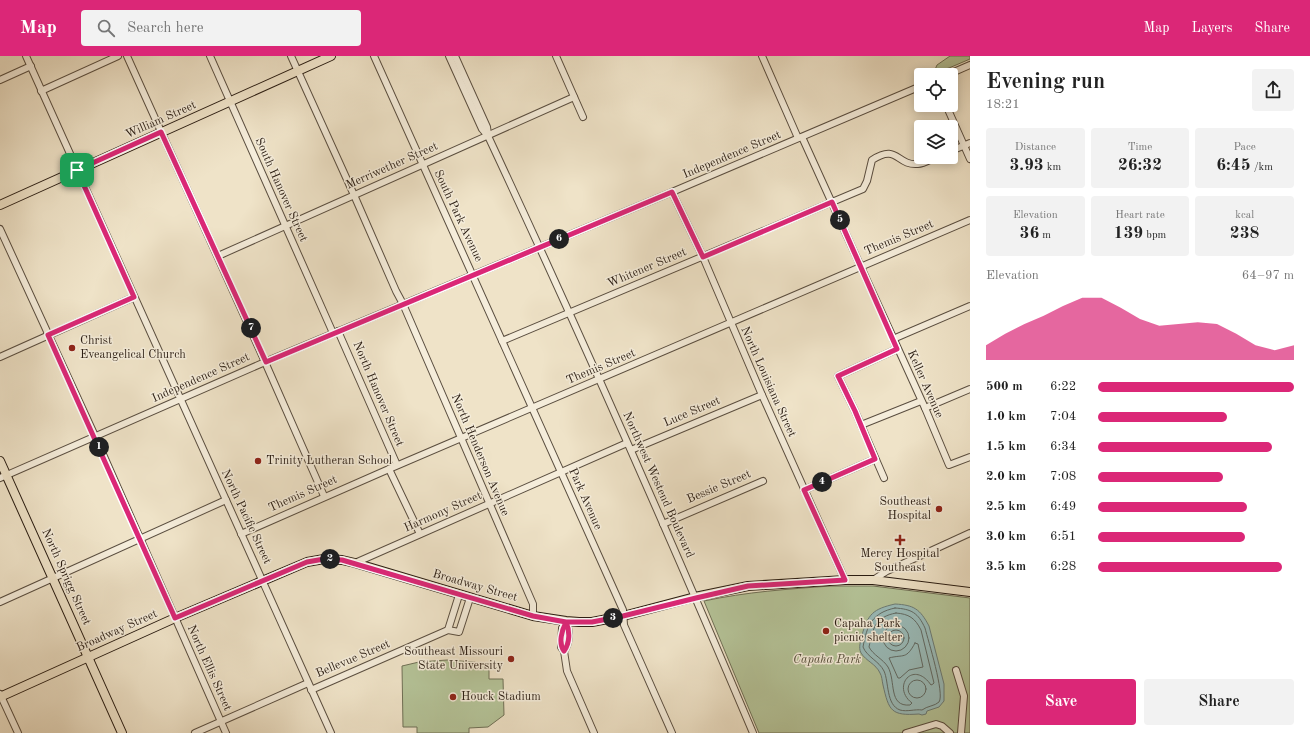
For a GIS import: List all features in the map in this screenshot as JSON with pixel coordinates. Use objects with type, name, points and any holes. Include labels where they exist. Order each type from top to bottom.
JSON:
[{"type":"main road","name":"William Street","points":[[0,205],[331,56]]},
{"type":"main road","name":"North Sprigg Street","points":[[0,461],[4,477],[53,578],[122,733]]},
{"type":"main road","name":"Broadway Street","points":[[0,696],[263,580],[307,562],[324,559],[342,560],[355,563],[533,616],[566,622],[592,622],[623,616],[748,586],[845,580],[873,580],[970,592]]},
{"type":"street","name":"North Pacific Street","points":[[26,56],[331,733]]},
{"type":"street","points":[[41,91],[118,56]]},
{"type":"street","points":[[127,56],[266,362],[324,496]]},
{"type":"street","name":"South Hanover Street","points":[[210,56],[285,226],[336,332]]},
{"type":"street","name":"North Henderson Avenue","points":[[291,56],[403,304],[533,604],[533,616]]},
{"type":"street","name":"South Park Avenue","points":[[374,56],[422,165],[474,275]]},
{"type":"street","points":[[449,56],[482,129],[488,136]]},
{"type":"street","points":[[455,56],[487,127],[488,136]]},
{"type":"street","points":[[556,56],[583,117]]},
{"type":"street","name":"Keller Avenue","points":[[762,56],[832,202],[860,267],[925,408],[949,465],[970,457]]},
{"type":"street","points":[[958,70],[970,65]]},
{"type":"street","points":[[0,80],[30,66]]},
{"type":"street","name":"Independence Street","points":[[4,477],[94,436],[336,332],[914,89]]},
{"type":"street","name":"Merriwether Street","points":[[218,256],[574,97]]},
{"type":"street","points":[[950,112],[967,144],[970,159]]},
{"type":"street","name":"Northwest Westend Boulevard","points":[[488,136],[570,312],[696,598],[753,733]]},
{"type":"street","name":"Whitener Street","points":[[502,342],[862,189],[867,181],[872,160],[881,154],[890,153],[908,162],[914,163]]},
{"type":"street","name":"North Louisiana Street","points":[[672,192],[703,257],[762,395],[845,580]]},
{"type":"street","name":"Themis Street","points":[[242,534],[324,496],[532,409],[970,220]]},
{"type":"street","name":"North Ellis Street","points":[[0,229],[226,733]]},
{"type":"street","name":"Park Avenue","points":[[474,275],[502,342],[623,610],[624,625],[672,733]]},
{"type":"street","points":[[0,357],[134,297]]},
{"type":"street","points":[[884,478],[838,376],[897,349],[893,339],[970,306]]},
{"type":"street","name":"North Hanover Street","points":[[336,332],[397,465]]},
{"type":"street","points":[[925,408],[970,389]]},
{"type":"street","name":"Luce Street","points":[[630,450],[762,395]]},
{"type":"street","points":[[861,425],[921,401]]},
{"type":"street","name":"Harmony Street","points":[[355,563],[628,443]]},
{"type":"street","points":[[804,490],[875,459]]},
{"type":"street","points":[[389,469],[420,534]]},
{"type":"street","name":"Bessie Street","points":[[663,524],[763,481]]},
{"type":"street","points":[[0,602],[226,500]]},
{"type":"street","points":[[873,580],[887,571],[970,533]]},
{"type":"street","points":[[459,594],[448,630],[459,632],[470,598]]},
{"type":"street","points":[[566,622],[569,629],[567,646],[564,651],[567,672],[594,733]]},
{"type":"street","name":"Bellevue Street","points":[[311,690],[448,630]]},
{"type":"street","points":[[956,670],[964,696],[961,733]]},
{"type":"street","name":"Bellevue Street","points":[[195,733],[308,683]]},
{"type":"street","points":[[0,696],[18,733]]},
{"type":"street","points":[[906,733],[936,724],[942,726],[950,733]]},
{"type":"green space","points":[[950,56],[970,56],[970,59],[949,68],[936,68],[937,65]]},
{"type":"green space","name":"Capaha Park","points":[[831,586],[873,586],[970,598],[970,733],[759,733],[704,601],[751,593]]},
{"type":"green space","name":"Houck Stadium","points":[[447,660],[474,662],[489,666],[489,679],[503,679],[504,715],[488,727],[469,728],[469,733],[417,733],[417,727],[403,727],[402,666],[419,662]]},
{"type":"water","points":[[895,604],[907,605],[916,609],[923,616],[929,626],[944,684],[944,701],[939,707],[927,711],[926,714],[902,714],[893,710],[887,701],[880,673],[860,651],[862,635],[869,617],[876,610]]},
{"type":"place","name":"Christ Eveangelical Church","points":[[72,348]]},
{"type":"place","name":"Trinity Lutheran School","points":[[258,461]]},
{"type":"place","name":"Southeast Hospital","points":[[939,509]]},
{"type":"place","name":"Mercy Hospital Southeast","points":[[900,540]]},
{"type":"place","name":"Capaha Park picnic shelter","points":[[826,631]]},
{"type":"place","name":"Southeast Missouri State University","points":[[511,659]]},
{"type":"place","name":"Houck Stadium","points":[[453,697]]},
{"type":"route","points":[[77,170],[134,297],[48,335],[175,618],[307,562],[324,559],[342,560],[533,616],[566,622],[562,628],[561,647],[564,651],[567,646],[569,629],[566,622],[592,622],[623,616],[748,586],[845,580],[804,490],[875,459],[855,411],[838,376],[897,349],[832,202],[703,257],[672,192],[266,362],[161,132],[77,170]]}]
